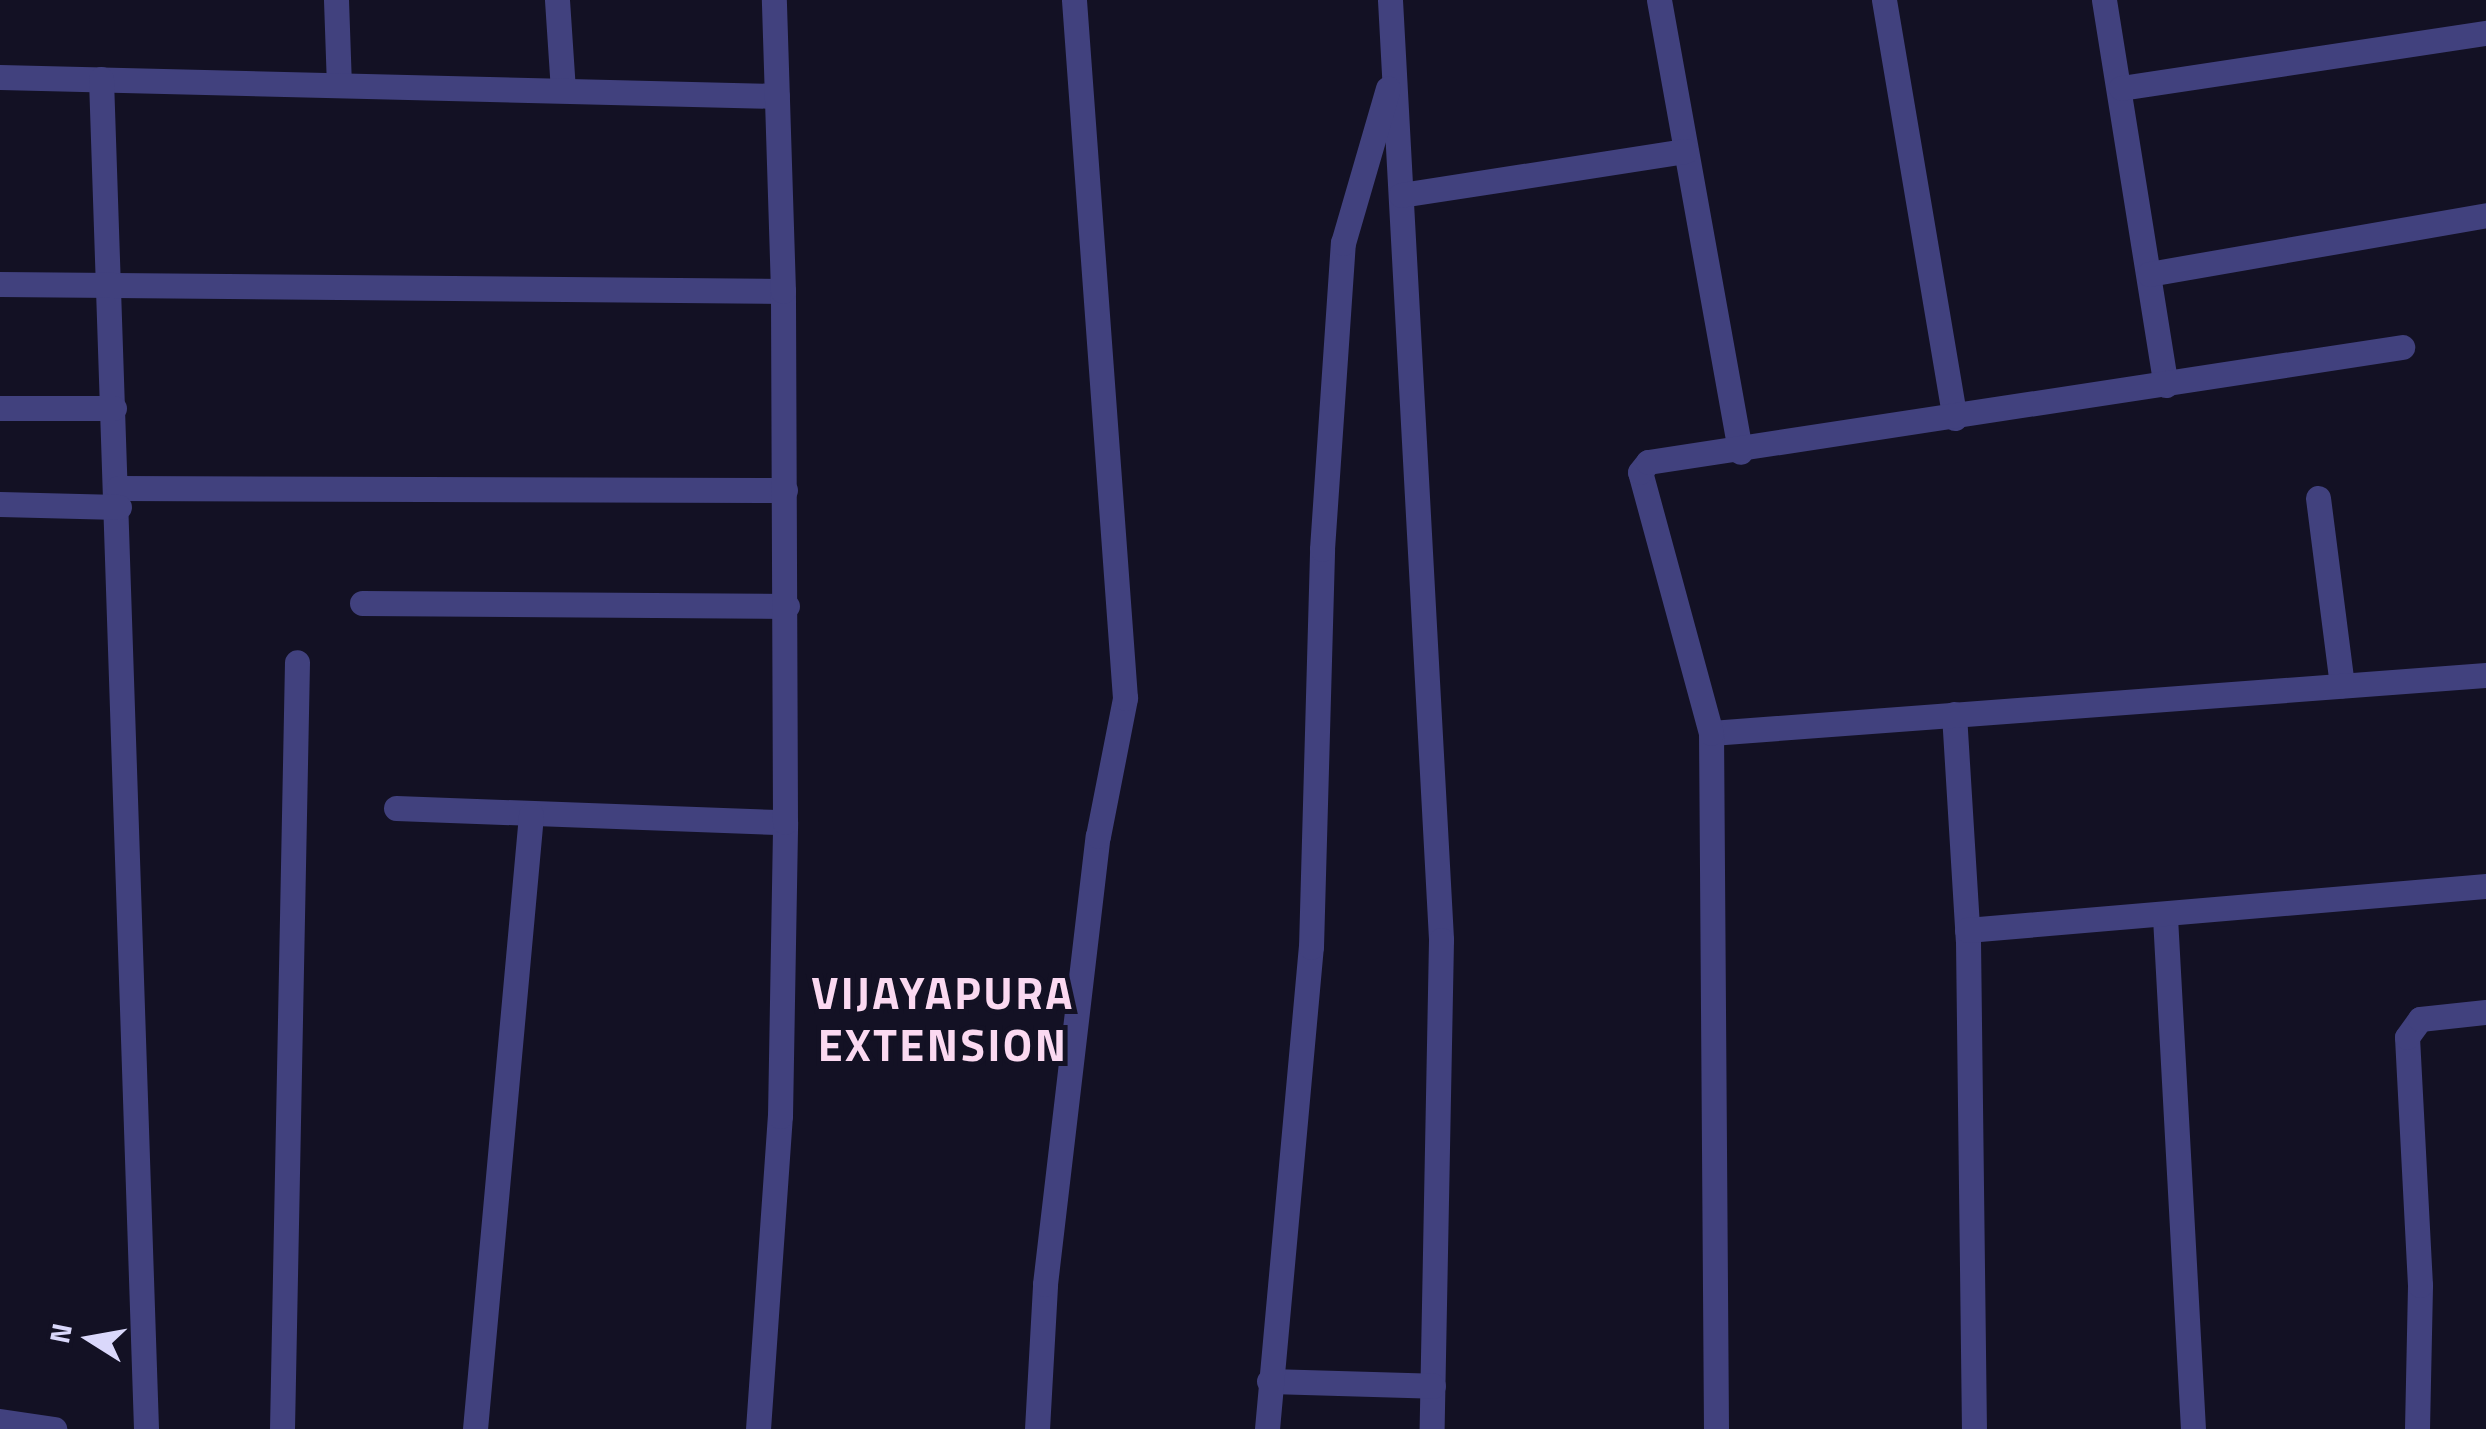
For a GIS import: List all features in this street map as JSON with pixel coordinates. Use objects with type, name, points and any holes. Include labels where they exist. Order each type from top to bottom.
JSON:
[{"type":"street","points":[[336,0],[339,84]]},
{"type":"street","points":[[558,0],[563,90]]},
{"type":"street","points":[[758,1429],[780,1116],[785,822],[784,291],[774,0]]},
{"type":"street","points":[[1036,1429],[1045,1284],[1098,836],[1125,698],[1087,100],[1074,0]]},
{"type":"street","points":[[1390,0],[1441,940],[1432,1429]]},
{"type":"street","points":[[1659,0],[1740,452]]},
{"type":"street","points":[[1884,0],[1955,418]]},
{"type":"street","points":[[2104,0],[2166,385]]},
{"type":"street","points":[[2121,88],[2486,33]]},
{"type":"street","points":[[1267,1429],[1311,947],[1322,550],[1343,243],[1394,68]]},
{"type":"street","points":[[0,77],[777,96]]},
{"type":"street","points":[[100,79],[119,498],[146,1429]]},
{"type":"street","points":[[1401,195],[1686,151]]},
{"type":"street","points":[[2149,274],[2486,215]]},
{"type":"street","points":[[0,284],[784,291]]},
{"type":"street","points":[[1716,1429],[1710,734],[1640,472],[1648,462],[1740,452],[2402,347]]},
{"type":"street","points":[[0,408],[114,408]]},
{"type":"street","points":[[0,504],[119,498],[786,490]]},
{"type":"street","points":[[2318,498],[2342,685]]},
{"type":"street","points":[[362,603],[786,606]]},
{"type":"street","points":[[282,1429],[297,662]]},
{"type":"street","points":[[1710,734],[2486,674]]},
{"type":"street","points":[[1954,714],[1967,930],[1974,1429]]},
{"type":"street","points":[[396,808],[785,822]]},
{"type":"street","points":[[475,1429],[531,814]]},
{"type":"street","points":[[1967,930],[2486,886]]},
{"type":"street","points":[[2165,916],[2193,1429]]},
{"type":"street","points":[[2418,1429],[2420,1285],[2407,1038],[2420,1019],[2486,1012]]},
{"type":"street","points":[[1269,1382],[1433,1386]]},
{"type":"street","points":[[0,1421],[54,1429]]},
{"type":"district","name":"VIJAYAPURA EXTENSION","points":[[943,1019]]}]
